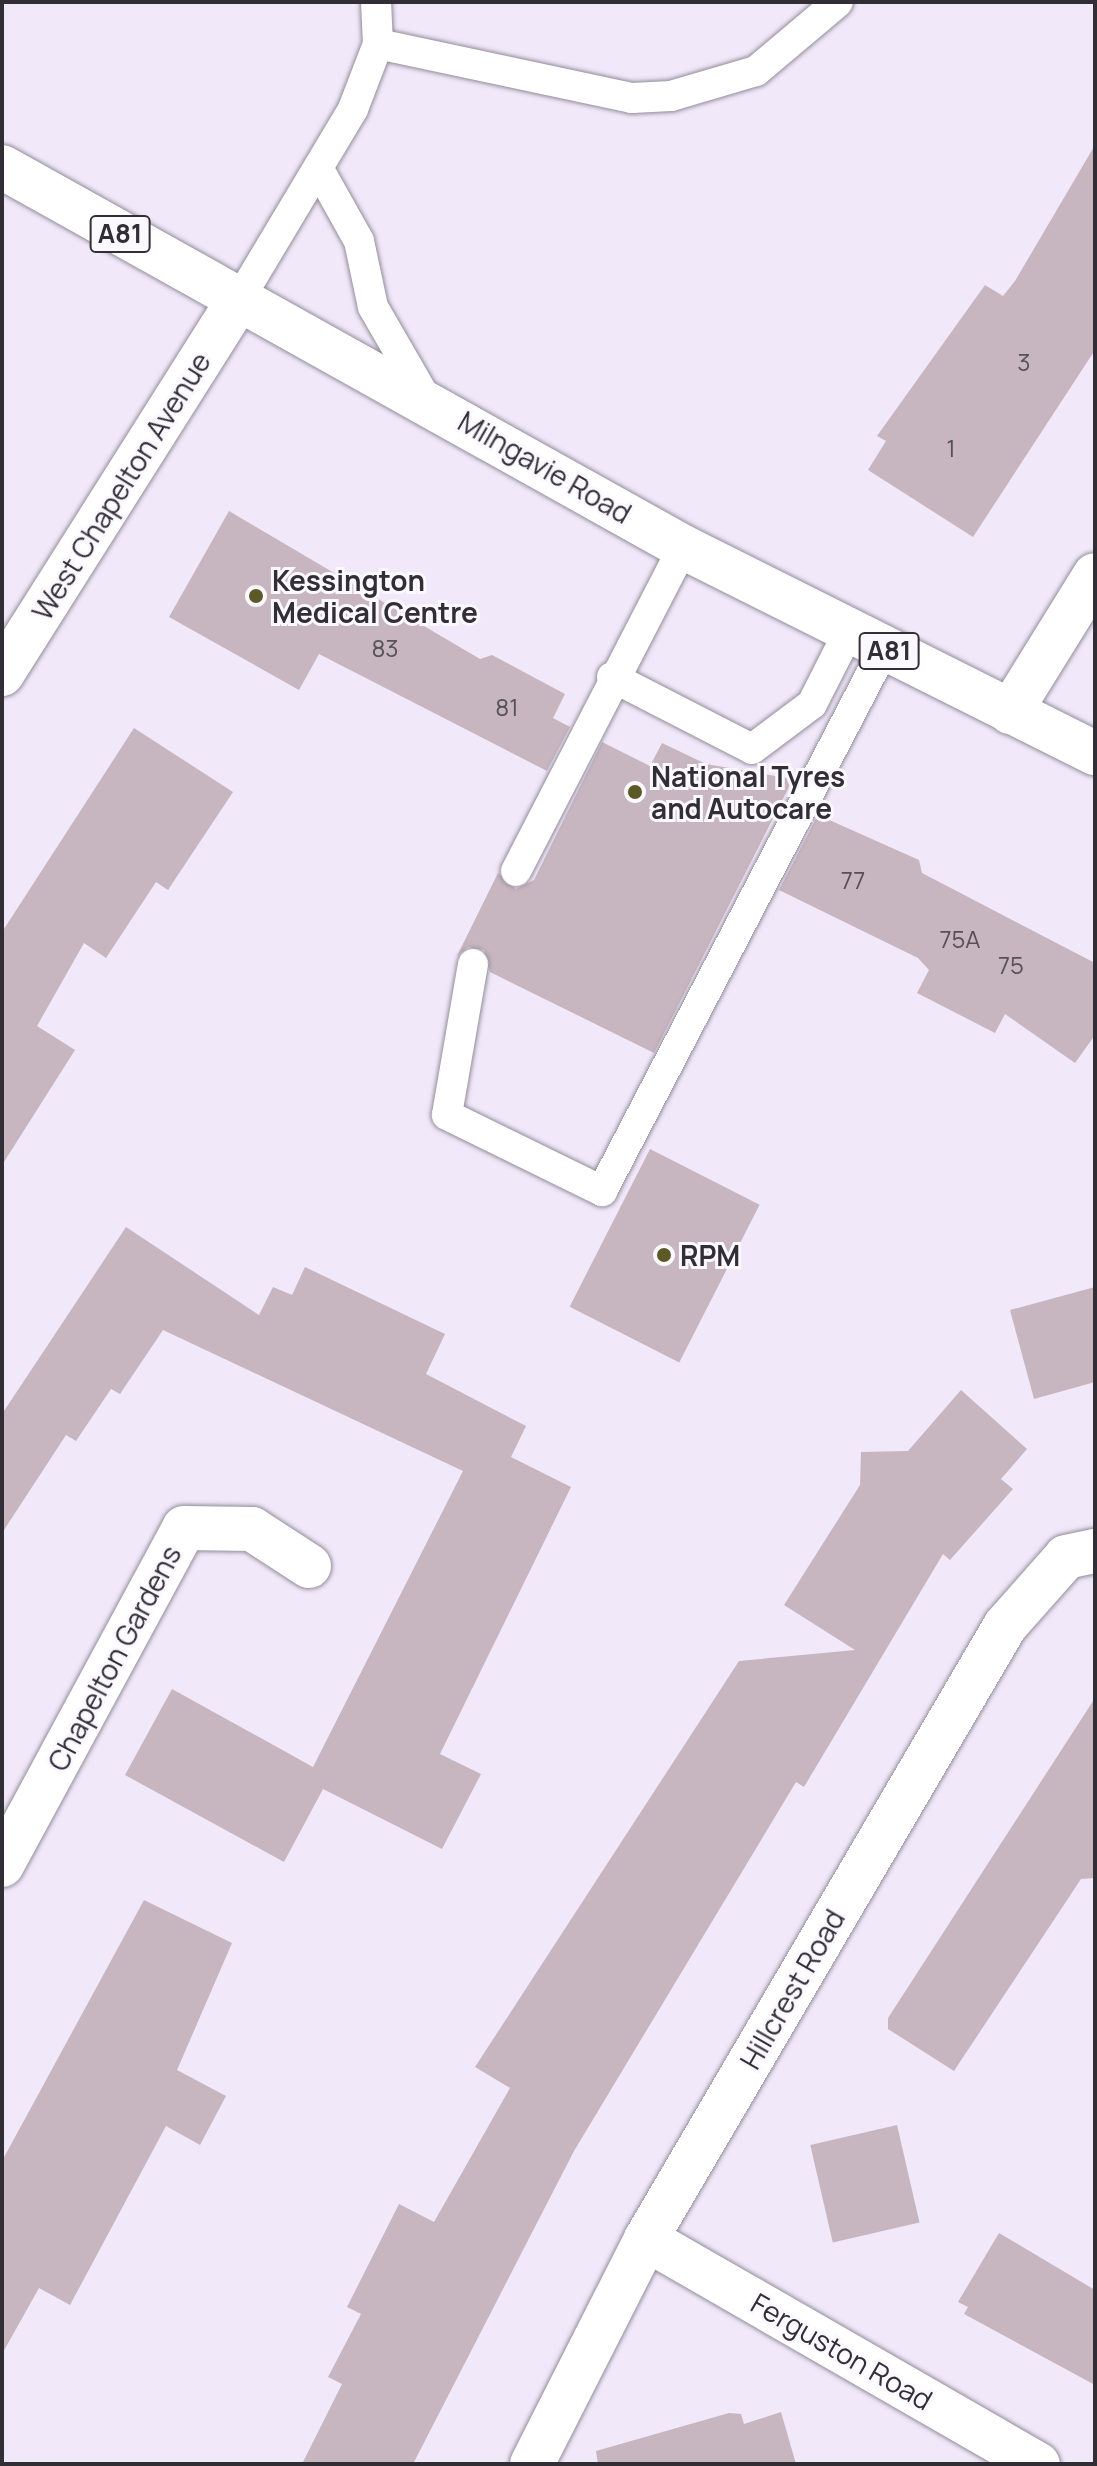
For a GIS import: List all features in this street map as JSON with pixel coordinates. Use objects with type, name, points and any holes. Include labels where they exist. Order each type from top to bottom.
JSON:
[{"type":"street","name":"Milngavie Road","points":[[2,167],[425,397],[683,547],[1095,753]]},
{"type":"street","name":"West Chapelton Avenue","points":[[2,674],[240,298]]},
{"type":"street","points":[[1010,712],[1095,575]]},
{"type":"street","name":"Chapelton Gardens","points":[[2,1865],[184,1528],[252,1529],[309,1566]]},
{"type":"street","name":"Hillcrest Road","points":[[532,2464],[646,2239],[1005,1626],[1066,1557],[1095,1551]]},
{"type":"street","name":"Ferguston Road","points":[[646,2239],[1038,2464]]},
{"type":"lane","points":[[240,298],[321,173],[378,44],[376,2]]},
{"type":"lane","points":[[378,44],[632,98],[671,96],[756,71],[838,2]]},
{"type":"lane","points":[[321,173],[359,241],[373,307],[425,397]]},
{"type":"lane","points":[[516,871],[612,677],[683,547]]},
{"type":"lane","points":[[612,677],[752,749],[812,704],[867,640]]},
{"type":"lane","points":[[473,964],[447,1115],[602,1191],[867,640]]},
{"type":"building","points":[[1095,145],[1095,350],[973,537],[868,470],[886,441],[877,436],[985,285],[1003,296],[1015,281]]},
{"type":"building","points":[[229,511],[480,659],[492,655],[565,694],[553,718],[570,727],[547,771],[319,654],[299,690],[169,617]]},
{"type":"building","points":[[134,728],[233,792],[168,890],[156,882],[106,958],[84,943],[37,1026],[75,1050],[2,1165],[2,932]]},
{"type":"building","points":[[602,742],[650,766],[662,743],[706,764],[793,779],[654,1053],[490,972],[484,950],[468,947],[457,956],[498,873],[516,889],[534,880]]},
{"type":"building","points":[[818,815],[919,860],[922,873],[1095,963],[1095,1035],[1075,1063],[1005,1014],[995,1033],[917,993],[929,970],[918,958],[779,890]]},
{"type":"building","name":"RPM","points":[[650,1149],[760,1205],[679,1363],[570,1307]]},
{"type":"building","points":[[126,1227],[259,1315],[273,1287],[292,1295],[305,1267],[445,1334],[426,1374],[526,1426],[511,1457],[571,1487],[440,1754],[481,1774],[442,1849],[323,1789],[284,1862],[125,1775],[172,1689],[313,1767],[463,1471],[163,1330],[120,1394],[111,1389],[76,1441],[66,1435],[2,1533],[2,1414]]},
{"type":"building","points":[[1095,1287],[1095,1382],[1034,1399],[1010,1310]]},
{"type":"building","points":[[961,1390],[1027,1449],[1001,1479],[1013,1489],[950,1560],[943,1554],[804,1787],[796,1782],[574,2151],[413,2464],[302,2464],[342,2384],[328,2377],[361,2314],[347,2307],[399,2204],[434,2222],[510,2088],[475,2067],[739,1661],[855,1650],[784,1605],[860,1485],[861,1452],[908,1451]]},
{"type":"building","points":[[1095,1698],[1095,1878],[1081,1879],[954,2071],[888,2029],[888,2018]]},
{"type":"building","points":[[144,1900],[232,1943],[177,2070],[226,2096],[200,2145],[166,2126],[70,2305],[39,2288],[2,2354],[2,2161]]},
{"type":"building","points":[[897,2125],[919,2222],[833,2242],[810,2145]]},
{"type":"building","points":[[999,2233],[1095,2290],[1095,2385],[964,2314],[968,2307],[958,2302]]},
{"type":"building","points":[[781,2412],[796,2464],[598,2464],[596,2451],[729,2413],[741,2414],[744,2424]]},
{"type":"place","name":"Kessington Medical Centre","points":[[256,596]]},
{"type":"place","name":"National Tyres and Autocare","points":[[635,792]]},
{"type":"place","name":"RPM","points":[[664,1255]]}]
